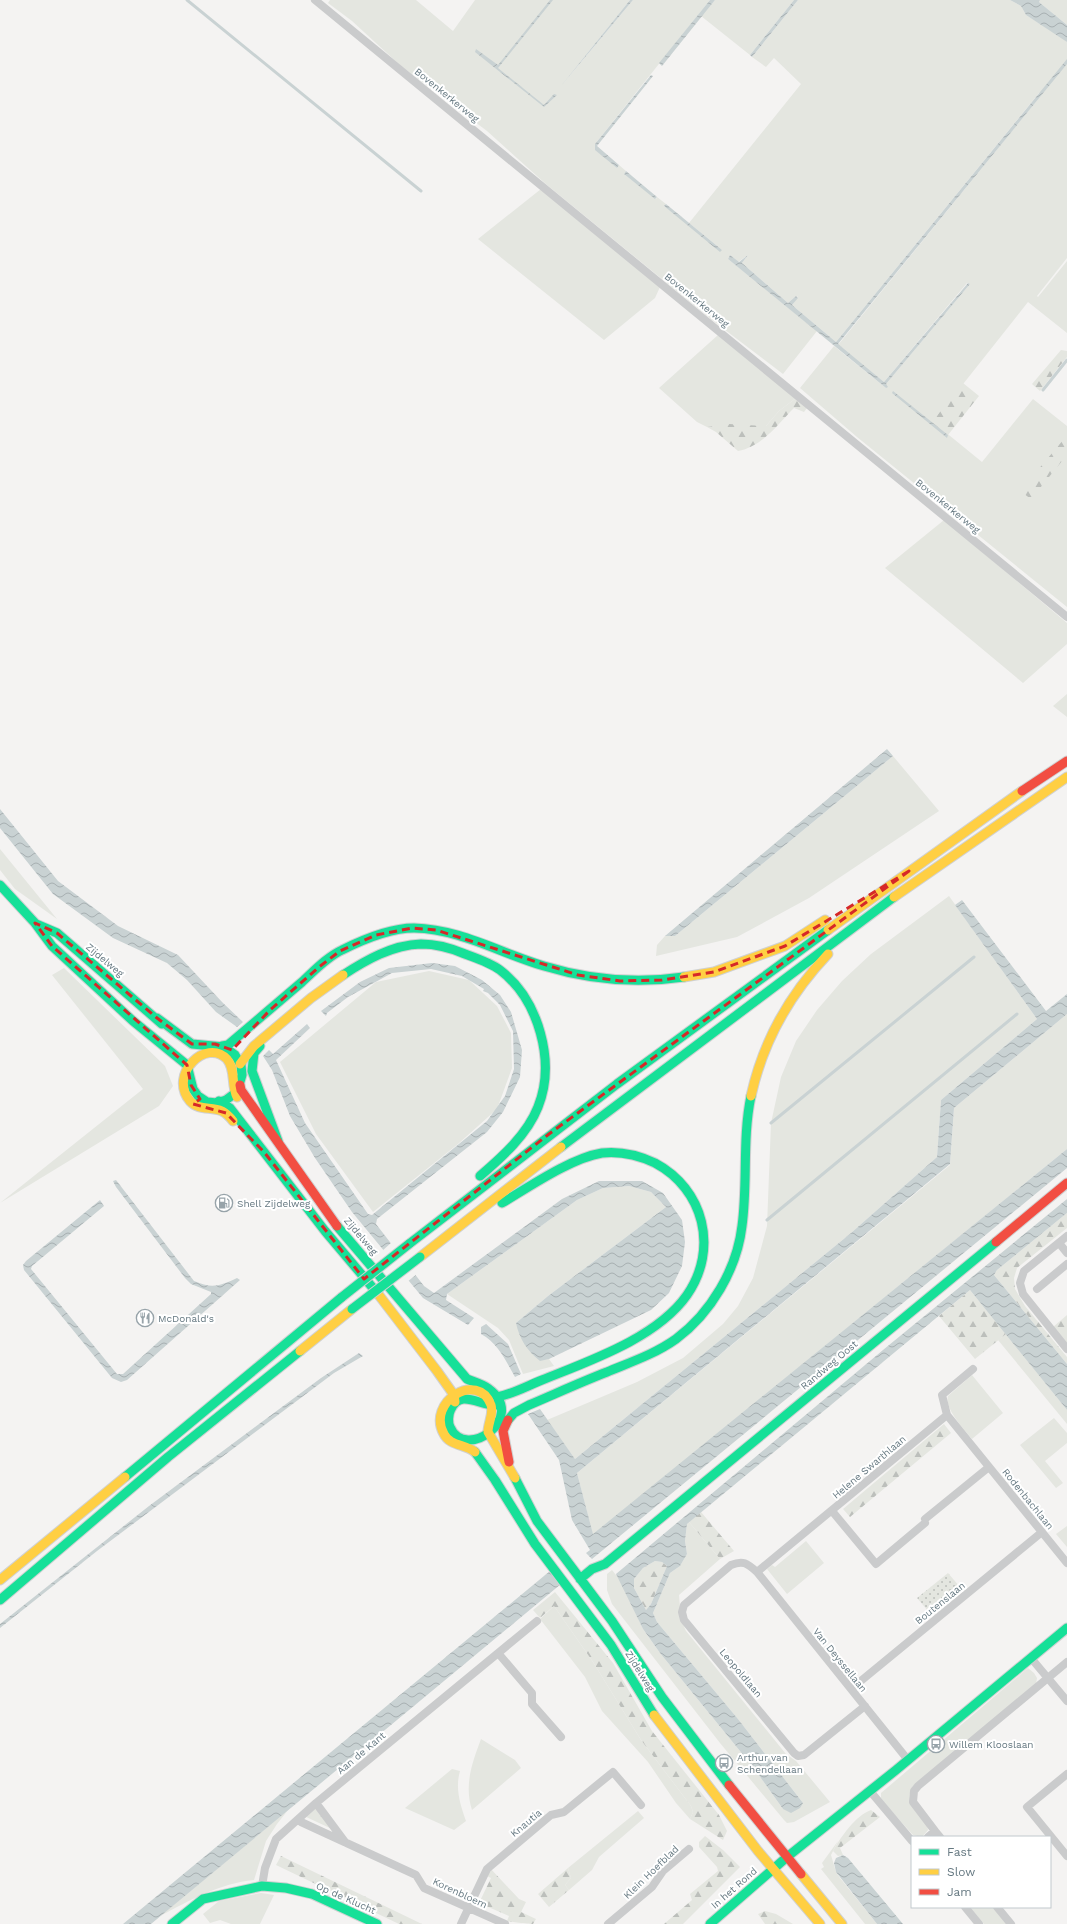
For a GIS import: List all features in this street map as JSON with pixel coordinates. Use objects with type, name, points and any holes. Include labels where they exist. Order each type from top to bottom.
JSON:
[{"type":"main road","points":[[0,1580],[342,1297],[555,1129],[909,871],[1067,761]]},
{"type":"main road","points":[[0,1600],[168,1457],[352,1309],[462,1224],[741,1010],[912,883],[1067,777]]},
{"type":"main road","points":[[222,1050],[319,967],[340,951],[376,935],[412,928],[436,930],[469,938],[543,966],[578,975],[620,981],[662,980],[714,972],[785,946],[849,905],[909,871]]},
{"type":"main road","points":[[420,1350],[446,1397],[446,1402],[440,1414],[441,1428],[452,1442],[470,1444],[492,1432],[504,1418],[529,1405],[629,1363],[665,1346],[689,1328],[704,1312],[718,1293],[730,1270],[742,1228],[746,1131],[750,1101],[757,1069],[773,1030],[791,996],[817,964],[849,935],[876,915],[912,883]]},
{"type":"main road","name":"Zijdelweg","points":[[0,885],[35,923],[52,946],[186,1069]]},
{"type":"main road","name":"Zijdelweg","points":[[35,923],[57,933],[157,1018],[189,1049],[202,1050]]},
{"type":"main road","points":[[240,1064],[244,1056],[255,1045],[308,1000],[380,952],[420,944],[455,949],[500,970],[520,990],[536,1017],[543,1038],[545,1068],[542,1096],[529,1126],[494,1164],[471,1183]]},
{"type":"main road","points":[[270,1010],[256,1028],[231,1050],[222,1050],[209,1044],[202,1050],[186,1069],[182,1080],[184,1091],[197,1101],[203,1109],[219,1106],[230,1108],[325,1231],[388,1306],[420,1350],[438,1371],[455,1399]]},
{"type":"main road","points":[[272,1032],[254,1053],[252,1071],[278,1141]]},
{"type":"main road","points":[[222,1050],[232,1066],[232,1086],[235,1093]]},
{"type":"main road","points":[[219,1106],[235,1093],[242,1078],[240,1064],[231,1050]]},
{"type":"main road","name":"Zijdelweg","points":[[240,1084],[241,1090],[333,1220],[435,1340],[467,1379],[470,1386],[484,1385],[493,1399]]},
{"type":"main road","name":"Zijdelweg","points":[[235,1093],[278,1141]]},
{"type":"main road","points":[[446,1402],[455,1399],[469,1398],[493,1399],[560,1373],[635,1337],[662,1320],[686,1297],[695,1283],[701,1267],[705,1243],[702,1218],[692,1195],[674,1175],[659,1164],[631,1153],[604,1153],[567,1165],[462,1224]]},
{"type":"main road","name":"Randweg Oost","points":[[579,1577],[605,1564],[715,1475],[1067,1183]]},
{"type":"main road","points":[[408,1244],[460,1193]]},
{"type":"main road","points":[[452,1431],[449,1416],[455,1399],[470,1386]]},
{"type":"main road","points":[[493,1399],[504,1418]]},
{"type":"main road","points":[[492,1432],[487,1428],[492,1416],[493,1399]]},
{"type":"main road","name":"Zijdelweg","points":[[504,1418],[503,1431],[511,1471]]},
{"type":"main road","points":[[441,1428],[452,1431],[470,1444]]},
{"type":"main road","name":"Zijdelweg","points":[[492,1432],[537,1521],[612,1621],[662,1697],[716,1769],[842,1924]]},
{"type":"main road","name":"Zijdelweg","points":[[470,1444],[481,1449],[495,1480],[520,1520],[565,1584],[611,1645],[657,1718],[773,1870],[820,1924]]},
{"type":"main road","name":"Randweg Oost","points":[[586,1587],[597,1576],[605,1564]]},
{"type":"main road","points":[[773,1870],[1067,1628]]},
{"type":"main road","name":"In het Rond","points":[[710,1924],[773,1870]]},
{"type":"main road","name":"Op de Klucht","points":[[172,1924],[203,1899],[262,1886],[286,1888],[312,1894],[377,1924]]},
{"type":"street","name":"Bovenkerkerweg","points":[[315,0],[1067,617]]},
{"type":"street","points":[[1067,1236],[1024,1271],[1020,1283],[1023,1294],[1067,1349]]},
{"type":"street","points":[[1058,1243],[1067,1253]]},
{"type":"street","points":[[1037,1289],[1067,1264]]},
{"type":"street","points":[[947,1415],[942,1395],[973,1369]]},
{"type":"street","name":"Rodenbachlaan","points":[[947,1415],[1067,1563]]},
{"type":"street","name":"Helene Swarthlaan","points":[[757,1572],[947,1415]]},
{"type":"street","name":"Rodenbachlaan","points":[[832,1511],[876,1564],[989,1467]]},
{"type":"street","name":"Boutenslaan","points":[[851,1689],[1042,1532]]},
{"type":"street","name":"Leopoldlaan","points":[[757,1572],[746,1562],[739,1562],[731,1565],[684,1605],[682,1612],[684,1620],[798,1756],[804,1755],[865,1706]]},
{"type":"street","name":"Van Deyssellaan","points":[[757,1572],[908,1760]]},
{"type":"street","name":"Aan de Kant","points":[[262,1886],[265,1868],[276,1838],[316,1803],[537,1621]]},
{"type":"street","points":[[498,1653],[532,1693],[532,1704],[561,1737]]},
{"type":"street","points":[[1031,1658],[1067,1701]]},
{"type":"street","points":[[938,1834],[913,1802],[914,1791],[1067,1662]]},
{"type":"street","name":"Knautia","points":[[461,1924],[487,1869],[551,1815],[564,1812],[613,1772],[641,1805]]},
{"type":"street","points":[[1051,1836],[1027,1807],[1067,1774]]},
{"type":"street","points":[[870,1791],[911,1841]]},
{"type":"street","name":"Korenbloem","points":[[316,1803],[346,1843]]},
{"type":"street","name":"Korenbloem","points":[[301,1822],[416,1875],[424,1888],[505,1924]]},
{"type":"street","points":[[1051,1836],[1067,1856]]},
{"type":"street","name":"Klein Hoefblad","points":[[608,1924],[652,1887],[663,1871],[689,1849]]},
{"type":"street","points":[[966,1908],[979,1924]]},
{"type":"street","points":[[998,1908],[1011,1924]]},
{"type":"highlighted area","points":[[909,871],[549,1134],[364,1279],[264,1152],[226,1113],[193,1104],[200,1099],[191,1085],[187,1065],[52,946],[35,923],[57,933],[157,1018],[192,1044],[215,1044],[232,1050],[270,1010],[319,967],[340,951],[376,935],[412,928],[436,930],[578,975],[620,981],[662,980],[714,972],[785,946]]},
{"type":"green space","points":[[330,0],[416,0],[453,31],[475,0],[630,0],[562,85],[633,0],[710,0],[595,144],[617,168],[619,165],[626,171],[624,174],[656,199],[657,197],[666,204],[664,206],[722,250],[689,223],[801,84],[774,58],[766,67],[752,57],[798,0],[1010,0],[1021,6],[1026,15],[1064,39],[1067,42],[1067,258],[1037,296],[1038,297],[1067,261],[1067,333],[1028,302],[933,422],[982,462],[1033,399],[1067,426],[1067,607],[857,437],[800,388],[834,346],[886,388],[886,384],[970,284],[967,283],[884,382],[838,345],[1043,93],[1039,93],[836,342],[792,305],[798,297],[796,296],[788,303],[742,263],[748,255],[738,262],[730,255],[728,259],[817,331],[783,374],[712,320],[547,185],[487,131],[401,66],[352,21],[328,3]]},
{"type":"green space","points":[[715,0],[794,0],[750,55],[701,16]]},
{"type":"green space","points":[[1040,0],[1067,0],[1067,25],[1039,2]]},
{"type":"green space","points":[[541,189],[660,287],[655,298],[604,340],[478,239]]},
{"type":"green space","points":[[718,335],[796,398],[779,411],[766,426],[707,427],[697,422],[659,388]]},
{"type":"green space","points":[[1061,350],[1067,351],[1067,357],[1040,391],[1032,384]]},
{"type":"green space","points":[[963,383],[979,396],[948,435],[932,422]]},
{"type":"green space","points":[[796,398],[807,408],[804,412],[794,408],[769,434],[755,445],[747,449],[738,451],[716,432],[707,427],[729,424],[766,426],[779,411]]},
{"type":"green space","points":[[1064,429],[1067,431],[1067,455],[1031,499],[1020,491],[1064,439]]},
{"type":"green space","points":[[944,520],[1067,623],[1067,644],[1023,683],[885,568]]},
{"type":"green space","points":[[1067,694],[1067,717],[1053,706]]},
{"type":"green space","points":[[893,756],[939,811],[809,898],[737,937],[656,956],[657,945],[665,936],[675,936]]},
{"type":"green space","points":[[0,849],[57,919],[15,889],[0,870]]},
{"type":"green space","points":[[949,896],[1037,1019],[941,1100],[937,1157],[851,1233],[575,1459],[547,1420],[637,1382],[683,1358],[723,1324],[738,1306],[753,1278],[767,1226],[771,1123],[781,1077],[796,1041],[817,1010],[842,981],[871,954]]},
{"type":"green space","points":[[64,968],[165,1066],[173,1086],[159,1106],[0,1203],[143,1089],[52,975]]},
{"type":"green space","points":[[429,971],[469,980],[497,1006],[511,1033],[512,1068],[497,1109],[458,1144],[373,1212],[316,1134],[280,1062],[376,982]]},
{"type":"green space","points":[[1067,1014],[1067,1149],[593,1535],[577,1473],[950,1165],[954,1108]]},
{"type":"green space","points":[[629,1186],[651,1192],[666,1207],[548,1296],[516,1323],[540,1360],[549,1359],[554,1366],[523,1374],[509,1340],[498,1328],[447,1294],[577,1200],[603,1188]]},
{"type":"green space","points":[[1067,1213],[1067,1228],[1017,1268],[1014,1278],[1015,1289],[1025,1306],[1067,1357],[1067,1364],[994,1275],[997,1270]]},
{"type":"green space","points":[[970,1290],[1006,1334],[975,1359],[939,1316]]},
{"type":"green space","points":[[1067,1315],[1067,1343],[1053,1327]]},
{"type":"green space","points":[[1006,1334],[1067,1410],[1067,1424],[998,1340]]},
{"type":"green space","points":[[972,1375],[1003,1413],[972,1439],[952,1412],[949,1406],[948,1396]]},
{"type":"green space","points":[[1054,1418],[1067,1433],[1067,1443],[1045,1461],[1063,1483],[1056,1488],[1020,1445]]},
{"type":"green space","points":[[944,1424],[951,1433],[850,1517],[843,1509]]},
{"type":"green space","points":[[701,1512],[734,1551],[720,1559],[689,1522]]},
{"type":"green space","points":[[689,1522],[720,1559],[679,1595],[681,1620],[686,1631],[786,1754],[796,1761],[830,1802],[794,1822],[787,1823],[784,1820],[720,1743],[612,1604],[607,1590],[607,1574],[612,1570],[620,1580],[643,1629],[660,1653],[753,1767],[783,1809],[803,1803],[738,1719],[657,1622],[653,1613],[670,1573],[680,1566],[687,1554],[685,1541],[687,1524]]},
{"type":"green space","points":[[1067,1526],[1067,1547],[1056,1534]]},
{"type":"green space","points":[[806,1541],[824,1563],[787,1594],[767,1569],[772,1565],[775,1567]]},
{"type":"green space","points":[[655,1561],[662,1562],[667,1566],[651,1604],[646,1610],[634,1588],[634,1579],[643,1568]]},
{"type":"green space","points":[[948,1573],[960,1587],[929,1612],[917,1598]]},
{"type":"green space","points":[[555,1592],[613,1663],[652,1731],[719,1815],[727,1831],[723,1840],[690,1819],[693,1812],[691,1806],[641,1740],[593,1662],[554,1606],[540,1618],[533,1610]]},
{"type":"green space","points":[[554,1606],[593,1662],[641,1740],[691,1806],[693,1812],[690,1819],[676,1803],[648,1762],[602,1711],[585,1677],[540,1619]]},
{"type":"green space","points":[[1028,1668],[1034,1673],[1037,1678],[1036,1684],[913,1786],[910,1792],[910,1802],[912,1807],[927,1825],[928,1830],[923,1836],[913,1835],[886,1805],[881,1798],[881,1793]]},
{"type":"green space","points":[[481,1739],[515,1760],[521,1768],[472,1810],[469,1792],[470,1774]]},
{"type":"green space","points":[[452,1769],[460,1771],[458,1790],[466,1821],[454,1830],[405,1808]]},
{"type":"green space","points":[[315,1807],[332,1829],[304,1816]]},
{"type":"green space","points":[[288,1810],[266,1841],[254,1880],[217,1889],[160,1916]]},
{"type":"green space","points":[[871,1810],[880,1817],[840,1848],[843,1855],[838,1856],[833,1851],[844,1834],[854,1822]]},
{"type":"green space","points":[[638,1811],[644,1818],[599,1857],[592,1870],[569,1890],[565,1885],[571,1878],[568,1868]]},
{"type":"green space","points":[[705,1836],[723,1850],[740,1867],[683,1924],[664,1924],[692,1900],[690,1894],[718,1871],[717,1867],[699,1847],[699,1842]]},
{"type":"green space","points":[[838,1841],[831,1855],[836,1872],[877,1924],[865,1924],[821,1869],[824,1867],[822,1863]]},
{"type":"green space","points":[[281,1856],[422,1924],[399,1924],[276,1865]]},
{"type":"green space","points":[[490,1868],[519,1899],[526,1902],[521,1912],[536,1919],[533,1924],[507,1921],[509,1916],[479,1903],[491,1878],[487,1876]]},
{"type":"green space","points":[[568,1868],[571,1878],[565,1885],[569,1890],[549,1907],[538,1894]]},
{"type":"green space","points":[[261,1893],[274,1895],[260,1924],[231,1924],[220,1920],[210,1923],[203,1914],[219,1901]]},
{"type":"green space","points":[[971,1908],[994,1908],[1007,1924],[984,1924]]},
{"type":"green space","points":[[765,1911],[776,1914],[793,1924],[765,1924],[758,1914]]},
{"type":"water","points":[[550,0],[553,0],[498,68],[544,105],[554,94],[557,95],[544,107],[475,52],[476,49],[498,65]]},
{"type":"water","points":[[630,0],[633,0],[561,86]]},
{"type":"water","points":[[710,0],[715,0],[662,66],[659,63]]},
{"type":"water","points":[[794,0],[798,0],[752,57],[750,55]]},
{"type":"water","points":[[1010,0],[1040,0],[1039,2],[1067,25],[1067,42],[1026,15],[1021,6]]},
{"type":"water","points":[[1067,59],[1067,64],[838,344],[884,382],[968,283],[970,284],[886,384],[888,387],[886,388],[728,259],[730,255],[739,262],[748,255],[742,263],[788,303],[796,296],[798,298],[792,305],[836,342]]},
{"type":"water","points":[[651,75],[653,76],[597,146],[619,165],[617,168],[595,150],[595,144]]},
{"type":"water","points":[[626,171],[657,197],[655,199],[624,174]]},
{"type":"water","points":[[666,204],[722,250],[720,252],[664,206]]},
{"type":"water","points":[[893,391],[948,435],[947,438],[892,393]]},
{"type":"water","points":[[887,749],[893,756],[675,936],[665,936]]},
{"type":"water","points":[[0,809],[58,881],[118,926],[178,955],[243,1022],[237,1027],[216,1012],[187,980],[167,963],[113,938],[53,894],[0,828]]},
{"type":"water","points":[[962,900],[1046,1011],[1067,994],[1067,1014],[954,1108],[950,1164],[577,1473],[593,1534],[1067,1149],[1067,1168],[592,1559],[586,1553],[590,1550],[572,1520],[559,1460],[528,1414],[540,1409],[575,1459],[851,1233],[937,1157],[941,1100],[1037,1019],[955,905]]},
{"type":"water","points":[[432,963],[455,966],[482,980],[500,995],[511,1012],[522,1050],[520,1077],[503,1112],[487,1132],[377,1219],[376,1224],[424,1286],[434,1293],[562,1199],[599,1181],[642,1181],[663,1193],[682,1220],[685,1242],[682,1266],[669,1293],[651,1310],[549,1359],[540,1361],[527,1349],[521,1339],[516,1323],[548,1296],[666,1207],[651,1192],[629,1186],[603,1188],[577,1200],[447,1294],[446,1300],[474,1318],[468,1325],[423,1298],[352,1212],[315,1158],[290,1116],[272,1070],[263,1056],[269,1050],[273,1054],[307,1024],[310,1028],[276,1060],[305,1123],[368,1214],[372,1215],[487,1121],[505,1096],[514,1069],[513,1031],[500,1005],[488,993],[483,991],[484,989],[462,976],[431,969],[392,973],[348,997],[327,1013],[326,1016],[321,1011],[360,982],[389,968]]},
{"type":"water","points":[[116,1180],[194,1281],[206,1285],[216,1286],[237,1278],[240,1280],[127,1380],[121,1382],[112,1378],[24,1270],[23,1265],[100,1200],[104,1206],[32,1266],[31,1269],[117,1374],[123,1374],[211,1294],[211,1292],[191,1284],[185,1278],[116,1187],[113,1181]]},
{"type":"water","points":[[1067,1199],[1067,1213],[997,1270],[994,1275],[1067,1364],[1067,1410],[970,1290],[687,1524],[685,1541],[687,1554],[680,1566],[670,1573],[653,1613],[657,1622],[738,1719],[803,1803],[800,1808],[791,1813],[783,1809],[753,1767],[660,1653],[643,1629],[616,1574],[883,1350]],"holes":[[[655,1561],[662,1562],[667,1566],[651,1604],[646,1610],[634,1588],[634,1579],[643,1568]]]},
{"type":"water","points":[[486,1324],[508,1344],[521,1374],[515,1377],[497,1347],[481,1334],[481,1327]]},
{"type":"water","points":[[359,1353],[363,1356],[334,1373],[97,1551],[0,1628],[0,1624],[149,1506],[321,1378]]},
{"type":"water","points":[[550,1571],[561,1584],[151,1924],[123,1924]]},
{"type":"water","points":[[843,1855],[848,1858],[903,1924],[877,1924],[836,1872],[834,1863],[836,1858]]},
{"type":"pier","points":[[392,1242],[417,1274],[407,1282],[382,1251]]},
{"type":"waterway","points":[[187,0],[421,191]]},
{"type":"waterway","points":[[1043,390],[1067,360]]},
{"type":"waterway","points":[[771,1123],[974,957]]},
{"type":"waterway","points":[[767,1220],[1017,1014]]},
{"type":"traffic: fast","points":[[0,885],[35,923],[52,946],[133,1021],[187,1065],[193,1089],[198,1096],[207,1102],[217,1103],[226,1100],[234,1094],[242,1075],[241,1065],[235,1055],[224,1047],[192,1044],[157,1018]]},
{"type":"traffic: fast","points":[[561,1147],[894,897]]},
{"type":"traffic: fast","points":[[36,924],[57,933],[162,1024]]},
{"type":"traffic: fast","points":[[222,1046],[228,1045],[331,956],[358,942],[395,930],[414,928],[431,929],[448,933],[480,942],[528,961],[579,975],[631,980],[684,977]]},
{"type":"traffic: fast","points":[[409,1244],[617,1084],[828,930]]},
{"type":"traffic: fast","points":[[343,975],[370,959],[390,950],[410,945],[432,945],[454,950],[492,965],[514,983],[525,998],[534,1015],[544,1052],[545,1071],[543,1089],[538,1107],[521,1136],[480,1176]]},
{"type":"traffic: fast","points":[[260,1046],[254,1053],[252,1071],[278,1141]]},
{"type":"traffic: fast","points":[[508,1420],[514,1413],[529,1405],[660,1349],[676,1339],[689,1328],[711,1303],[728,1274],[739,1242],[744,1210],[747,1128],[751,1096]]},
{"type":"traffic: fast","points":[[219,1101],[230,1108],[325,1231],[378,1294]]},
{"type":"traffic: fast","points":[[497,1397],[514,1392],[601,1356],[640,1336],[658,1324],[674,1310],[687,1295],[697,1277],[702,1259],[704,1240],[701,1222],[695,1204],[685,1188],[672,1174],[655,1163],[629,1154],[602,1153],[577,1161],[550,1174],[502,1203]]},
{"type":"traffic: fast","points":[[337,1226],[467,1379],[487,1387],[499,1400],[501,1412],[498,1423],[490,1432],[479,1438],[468,1440],[458,1437],[450,1427],[449,1421],[450,1411],[455,1403],[466,1399],[497,1405]]},
{"type":"traffic: fast","points":[[580,1579],[592,1569],[605,1564],[996,1242]]},
{"type":"traffic: fast","points":[[342,1297],[409,1244]]},
{"type":"traffic: fast","points":[[352,1309],[420,1257]]},
{"type":"traffic: fast","points":[[125,1477],[342,1297]]},
{"type":"traffic: fast","points":[[0,1600],[168,1457],[300,1351]]},
{"type":"traffic: fast","points":[[475,1452],[495,1480],[535,1544],[611,1645],[654,1715]]},
{"type":"traffic: fast","points":[[515,1478],[537,1521],[612,1621],[662,1697],[729,1785]]},
{"type":"traffic: fast","points":[[710,1924],[787,1857],[896,1770],[1067,1628]]},
{"type":"traffic: fast","points":[[172,1924],[203,1899],[262,1886],[286,1888],[312,1894],[377,1924]]},
{"type":"traffic: slow","points":[[894,897],[1067,777]]},
{"type":"traffic: slow","points":[[828,930],[1022,791]]},
{"type":"traffic: slow","points":[[684,977],[714,972],[785,946],[825,920]]},
{"type":"traffic: slow","points":[[751,1096],[763,1056],[779,1020],[801,986],[828,954]]},
{"type":"traffic: slow","points":[[240,1064],[254,1046],[311,998],[343,975]]},
{"type":"traffic: slow","points":[[233,1121],[222,1111],[197,1106],[190,1101],[184,1091],[184,1080],[187,1070],[192,1062],[200,1056],[209,1053],[218,1053],[227,1059],[232,1067],[234,1087],[237,1097]]},
{"type":"traffic: slow","points":[[420,1257],[561,1147]]},
{"type":"traffic: slow","points":[[378,1294],[437,1371],[454,1395],[455,1402]]},
{"type":"traffic: slow","points":[[300,1351],[352,1309]]},
{"type":"traffic: slow","points":[[475,1452],[450,1441],[444,1434],[440,1422],[442,1411],[448,1402],[456,1394],[466,1390],[476,1390],[485,1395],[491,1405],[492,1412],[488,1432],[515,1478]]},
{"type":"traffic: slow","points":[[0,1580],[125,1477]]},
{"type":"traffic: slow","points":[[654,1715],[758,1851],[820,1924]]},
{"type":"traffic: slow","points":[[801,1874],[842,1924]]},
{"type":"traffic: jam","points":[[1022,791],[1067,761]]},
{"type":"traffic: jam","points":[[240,1085],[241,1090],[337,1226]]},
{"type":"traffic: jam","points":[[996,1242],[1067,1183]]},
{"type":"traffic: jam","points":[[508,1420],[503,1431],[509,1462]]},
{"type":"traffic: jam","points":[[729,1785],[801,1874]]},
{"type":"place","name":"Shell Zijdelweg","points":[[224,1203]]},
{"type":"place","name":"McDonald's","points":[[145,1318]]},
{"type":"place","name":"Willem Klooslaan","points":[[936,1744]]},
{"type":"place","name":"Arthur van Schendellaan","points":[[724,1763]]}]
